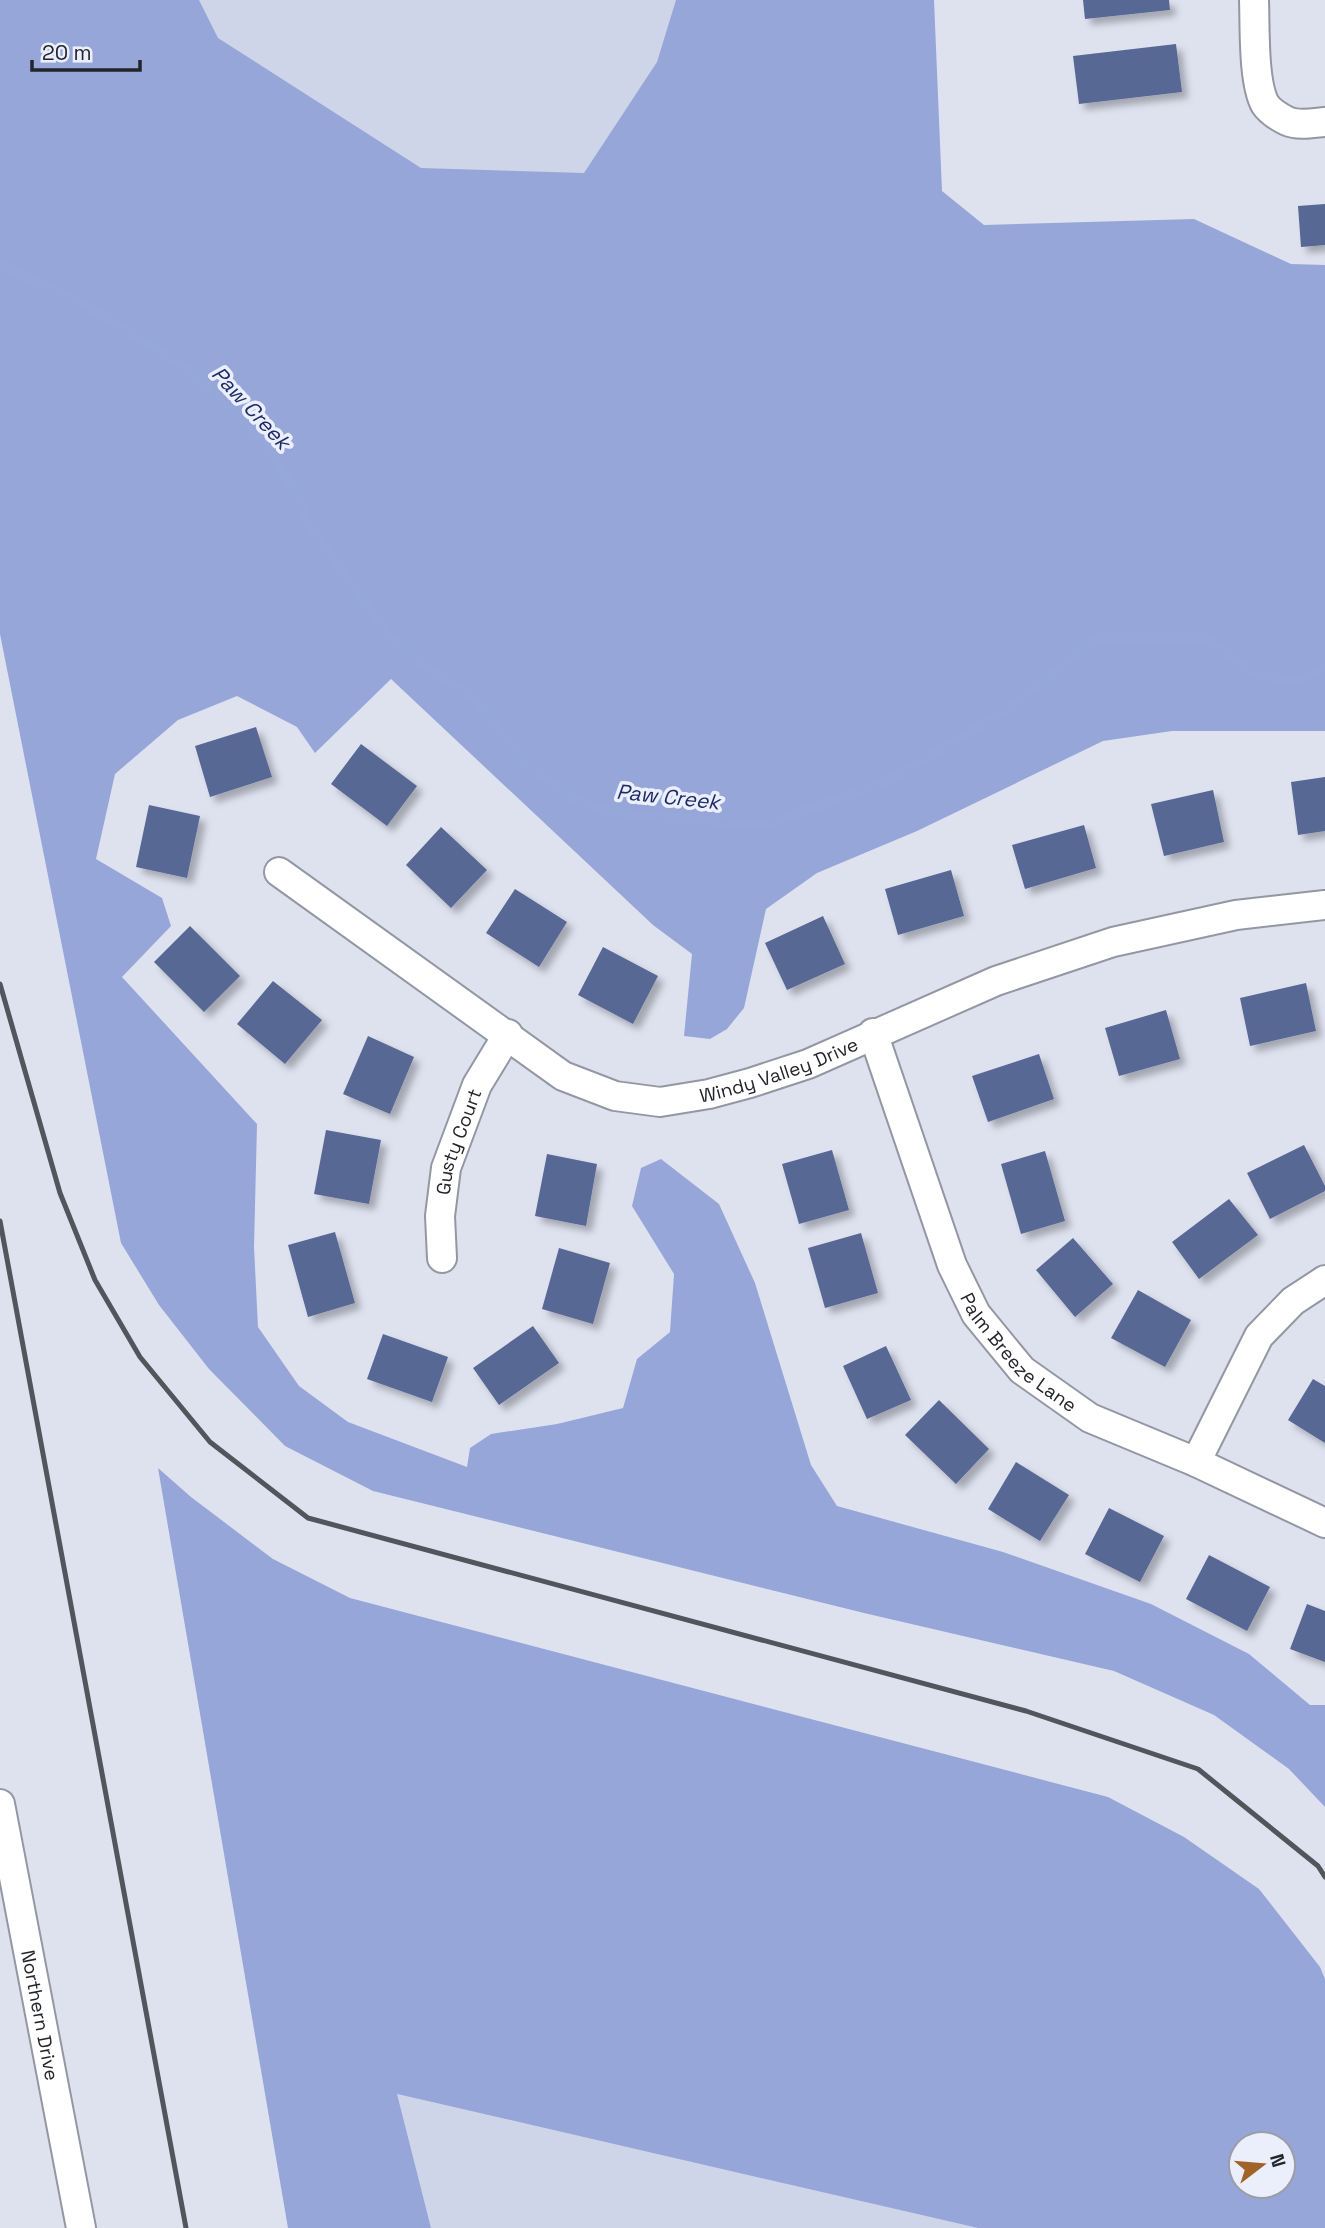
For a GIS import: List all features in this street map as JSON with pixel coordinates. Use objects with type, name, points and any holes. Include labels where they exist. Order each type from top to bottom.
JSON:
[{"type":"street","points":[[1254,0],[1259,83],[1265,103],[1271,112],[1288,122],[1325,122]]},
{"type":"street","name":"Windy Valley Drive","points":[[279,872],[563,1076],[615,1096],[660,1102],[709,1094],[808,1064],[873,1033],[996,981],[1113,942],[1236,915],[1325,905]]},
{"type":"street","name":"Palm Breeze Lane","points":[[873,1033],[953,1265],[976,1314],[1022,1370],[1090,1418],[1196,1462],[1325,1523]]},
{"type":"street","name":"Gusty Court","points":[[442,1258],[440,1216],[446,1168],[477,1085],[508,1034]]},
{"type":"street","points":[[1196,1462],[1259,1336],[1293,1301],[1325,1280]]},
{"type":"street","name":"Northern Drive","points":[[0,1804],[81,2228]]},
{"type":"shaded area","points":[[0,0],[199,0],[218,38],[421,168],[584,173],[657,62],[676,0],[934,0],[942,191],[984,225],[1194,219],[1291,264],[1325,265],[1325,731],[1172,731],[1103,741],[917,831],[817,873],[766,909],[744,1008],[727,1029],[710,1039],[684,1036],[692,954],[653,925],[391,679],[315,753],[297,727],[237,696],[178,720],[115,774],[96,859],[162,898],[171,926],[122,977],[257,1124],[254,1247],[258,1327],[299,1386],[348,1422],[467,1467],[470,1448],[491,1434],[557,1424],[623,1408],[637,1359],[670,1332],[674,1274],[632,1206],[641,1168],[661,1159],[719,1204],[755,1283],[811,1465],[837,1506],[1003,1552],[1151,1604],[1249,1654],[1310,1705],[1325,1705],[1325,1807],[1289,1769],[1214,1715],[1114,1671],[864,1613],[373,1491],[285,1446],[209,1369],[159,1305],[121,1243],[0,634]]},
{"type":"shaded area","points":[[6,0],[825,0],[717,421]]},
{"type":"shaded area","points":[[158,1468],[191,1497],[273,1559],[350,1598],[1108,1797],[1184,1837],[1259,1889],[1320,1967],[1325,1979],[1325,2228],[978,2228],[397,2094],[431,2228],[288,2228]]},
{"type":"shaded area","points":[[396,2094],[978,2228],[431,2228]]},
{"type":"building","points":[[1083,0],[1169,0],[1170,10],[1085,19]]},
{"type":"building","points":[[1176,44],[1182,92],[1079,104],[1073,56]]},
{"type":"building","points":[[1325,204],[1325,245],[1301,247],[1298,206]]},
{"type":"building","points":[[256,727],[272,777],[210,797],[195,746]]},
{"type":"building","points":[[361,744],[417,786],[387,826],[331,784]]},
{"type":"building","points":[[1325,777],[1325,831],[1298,835],[1291,782]]},
{"type":"building","points":[[1213,790],[1224,842],[1164,856],[1151,804]]},
{"type":"building","points":[[149,805],[200,816],[187,878],[136,867]]},
{"type":"building","points":[[1084,825],[1096,868],[1025,889],[1012,845]]},
{"type":"building","points":[[441,827],[487,870],[451,908],[406,865]]},
{"type":"building","points":[[951,870],[964,916],[898,935],[885,889]]},
{"type":"building","points":[[515,889],[567,922],[539,967],[486,933]]},
{"type":"building","points":[[823,916],[845,964],[787,990],[765,943]]},
{"type":"building","points":[[190,926],[240,976],[204,1012],[154,962]]},
{"type":"building","points":[[603,947],[658,976],[633,1024],[578,995]]},
{"type":"building","points":[[273,981],[322,1020],[285,1064],[237,1024]]},
{"type":"building","points":[[1306,983],[1316,1031],[1250,1046],[1240,998]]},
{"type":"building","points":[[1166,1010],[1180,1059],[1119,1076],[1105,1028]]},
{"type":"building","points":[[368,1036],[414,1057],[390,1114],[343,1094]]},
{"type":"building","points":[[1039,1054],[1054,1099],[988,1122],[972,1076]]},
{"type":"building","points":[[326,1130],[381,1140],[369,1204],[314,1194]]},
{"type":"building","points":[[1304,1145],[1325,1191],[1270,1219],[1247,1173]]},
{"type":"building","points":[[832,1150],[849,1210],[799,1224],[782,1164]]},
{"type":"building","points":[[1045,1151],[1065,1221],[1021,1234],[1001,1164]]},
{"type":"building","points":[[547,1154],[597,1164],[586,1226],[535,1216]]},
{"type":"building","points":[[1229,1199],[1258,1235],[1199,1279],[1172,1242]]},
{"type":"building","points":[[335,1232],[355,1303],[308,1317],[288,1245]]},
{"type":"building","points":[[861,1233],[878,1293],[825,1308],[808,1248]]},
{"type":"building","points":[[1073,1238],[1113,1284],[1075,1317],[1036,1270]]},
{"type":"building","points":[[559,1248],[610,1263],[593,1324],[542,1309]]},
{"type":"building","points":[[1138,1290],[1191,1320],[1165,1367],[1111,1338]]},
{"type":"building","points":[[533,1326],[559,1363],[499,1405],[473,1368]]},
{"type":"building","points":[[383,1334],[448,1357],[432,1402],[367,1379]]},
{"type":"building","points":[[886,1346],[911,1400],[867,1419],[843,1366]]},
{"type":"building","points":[[1313,1379],[1325,1386],[1325,1443],[1288,1420]]},
{"type":"building","points":[[939,1400],[989,1449],[956,1484],[905,1435]]},
{"type":"building","points":[[1016,1462],[1069,1495],[1040,1541],[988,1509]]},
{"type":"building","points":[[1109,1508],[1164,1536],[1140,1582],[1085,1554]]},
{"type":"building","points":[[1209,1555],[1270,1587],[1247,1631],[1186,1599]]},
{"type":"building","points":[[1307,1604],[1325,1611],[1325,1662],[1290,1649]]},
{"type":"waterway","name":"Paw Creek","points":[[0,264],[89,307],[189,370],[265,445],[300,498],[307,523],[391,638],[428,669],[473,697],[527,764],[567,795],[594,808],[638,816],[765,825],[890,780],[1002,713],[1098,637],[1205,638],[1257,675],[1297,681],[1325,667]]},
{"type":"railway","points":[[0,984],[60,1193],[95,1280],[140,1357],[210,1442],[308,1518],[1026,1711],[1198,1769],[1318,1866],[1325,1877]]},
{"type":"railway","points":[[0,1221],[186,2228]]}]
